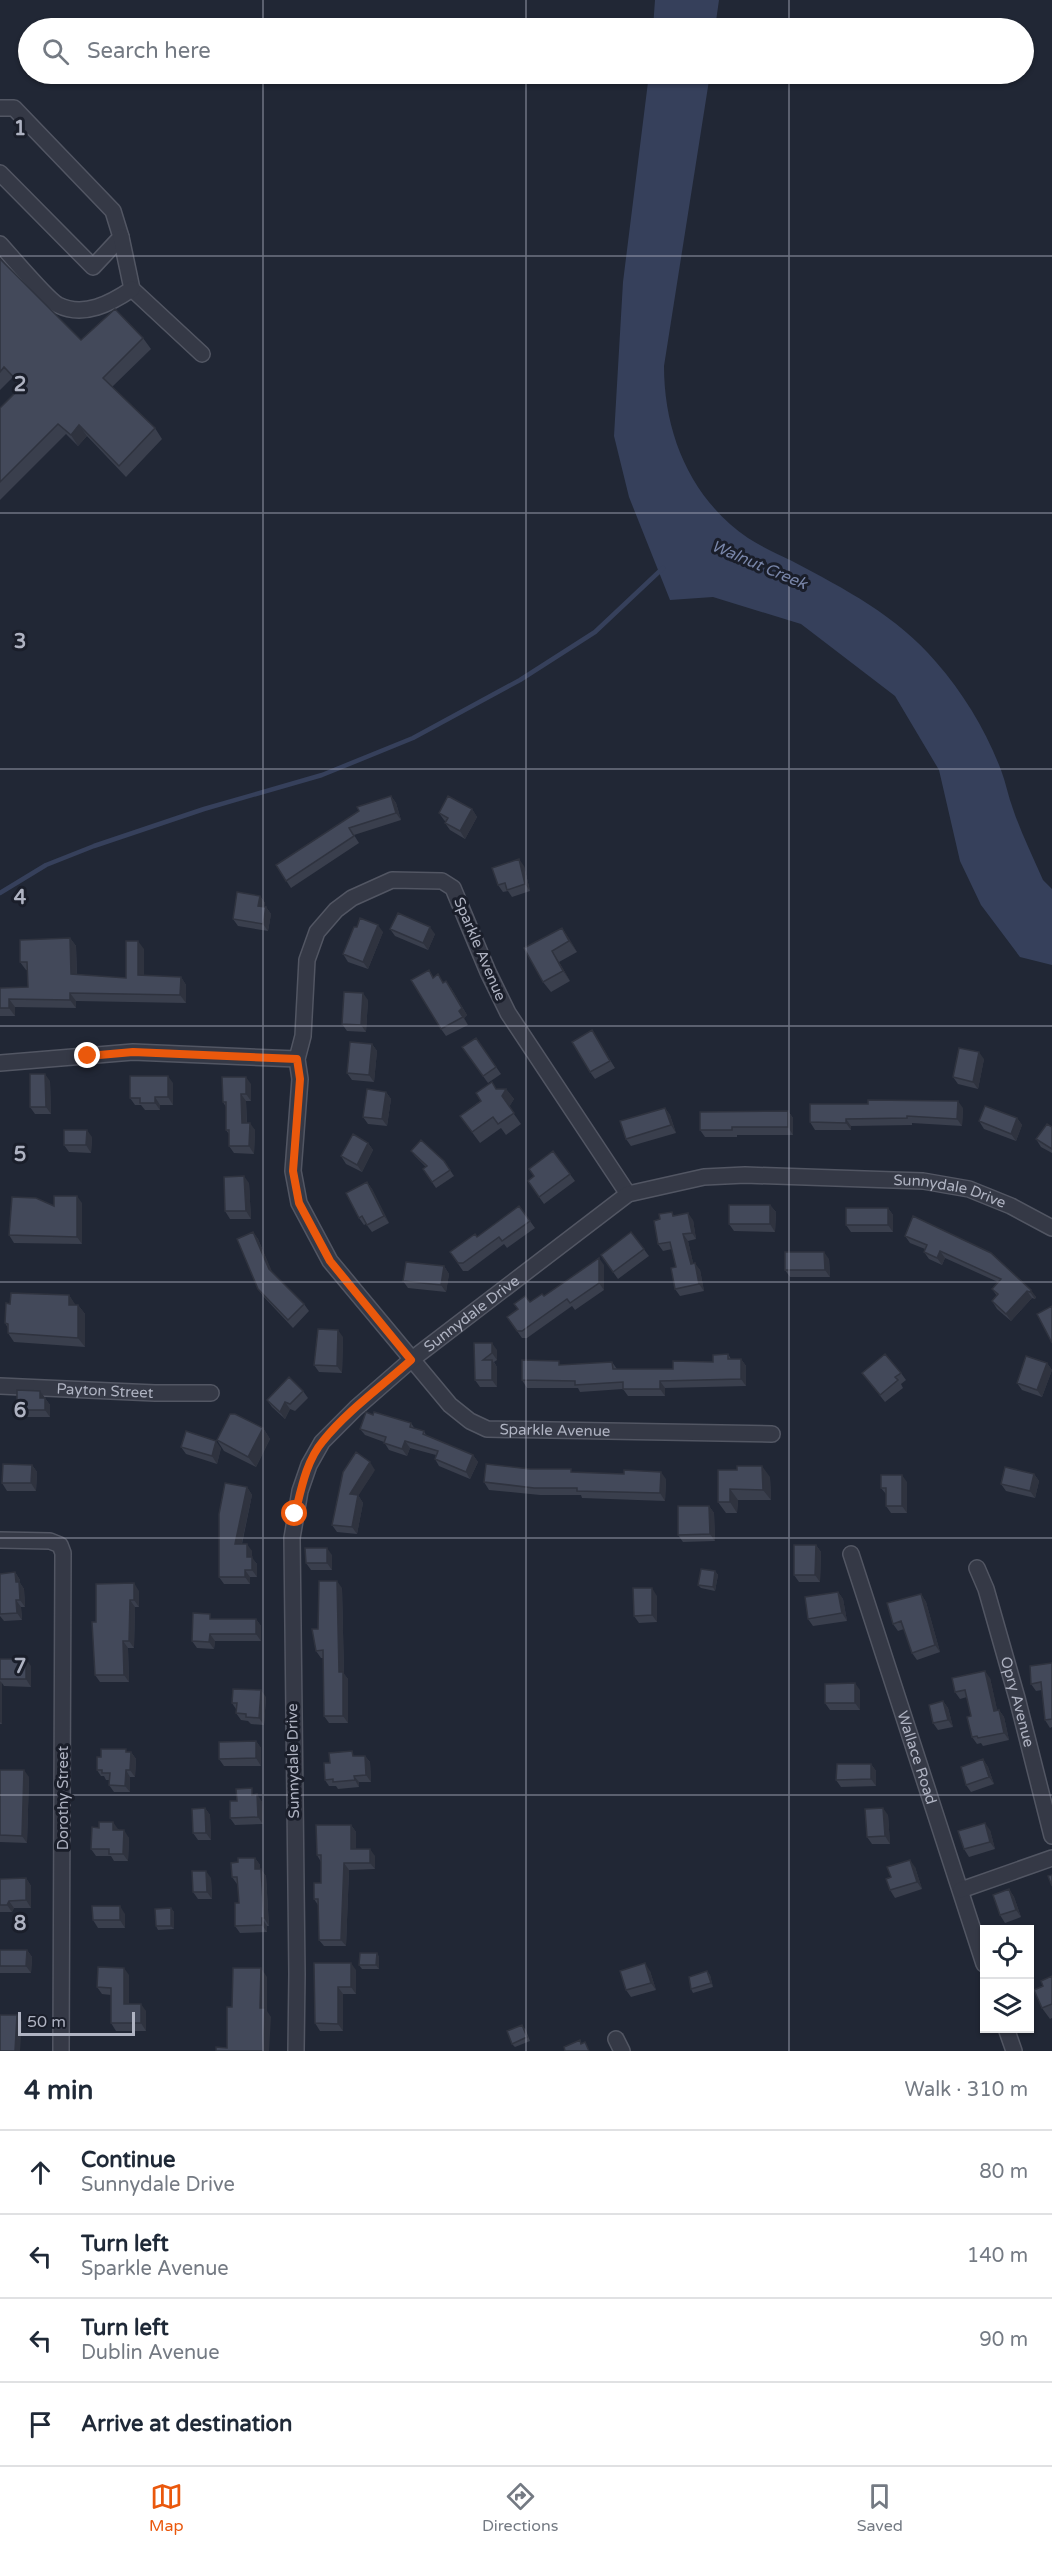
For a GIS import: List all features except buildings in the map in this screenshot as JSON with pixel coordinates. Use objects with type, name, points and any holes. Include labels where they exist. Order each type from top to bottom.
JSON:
[{"type":"street","points":[[0,108],[14,108],[113,212],[132,289],[202,354]]},
{"type":"street","points":[[0,173],[93,267],[120,237]]},
{"type":"street","points":[[0,244],[58,305],[84,311],[115,301],[132,289]]},
{"type":"street","name":"Sparkle Avenue","points":[[628,1194],[508,1012],[453,888],[442,881],[392,880],[372,887],[336,910],[317,932],[308,960],[303,1036],[297,1059],[300,1079],[293,1171],[299,1203],[330,1261],[411,1360],[450,1405],[470,1421],[487,1429],[772,1434]]},
{"type":"street","points":[[0,1063],[133,1052],[297,1059]]},
{"type":"street","name":"Sunnydale Drive","points":[[296,2051],[292,1538],[295,1514],[309,1465],[322,1442],[356,1408],[411,1360],[628,1194],[704,1177],[745,1175],[923,1181],[969,1189],[1011,1206],[1052,1228]]},
{"type":"street","name":"Payton Street","points":[[0,1386],[155,1393],[211,1393]]},
{"type":"street","name":"Dorothy Street","points":[[0,1540],[50,1541],[60,1545],[63,1564],[61,2051]]},
{"type":"street","name":"Wallace Road","points":[[851,1554],[980,1951]]},
{"type":"street","name":"Opry Avenue","points":[[976,1568],[986,1589],[1017,1698],[1052,1836]]},
{"type":"street","points":[[961,1890],[1052,1858]]},
{"type":"street","points":[[1008,2033],[1014,2051]]},
{"type":"water","points":[[655,0],[719,0],[716,18],[654,18]]},
{"type":"water","name":"Walnut Creek","points":[[648,84],[708,84],[664,366],[669,416],[676,440],[696,484],[728,522],[753,541],[831,582],[887,617],[921,646],[956,687],[988,741],[1001,770],[1023,836],[1043,880],[1052,889],[1052,965],[1020,957],[981,905],[960,861],[939,770],[895,696],[801,624],[713,597],[670,600],[629,497],[614,436],[623,282]]},
{"type":"waterway","points":[[0,893],[46,865],[94,846],[204,809],[322,775],[413,738],[520,680],[595,632],[663,568]]},
{"type":"route","points":[[88,1056],[133,1052],[297,1059],[300,1079],[293,1171],[299,1203],[330,1261],[411,1360],[356,1408],[322,1442],[309,1465],[295,1514]]}]
